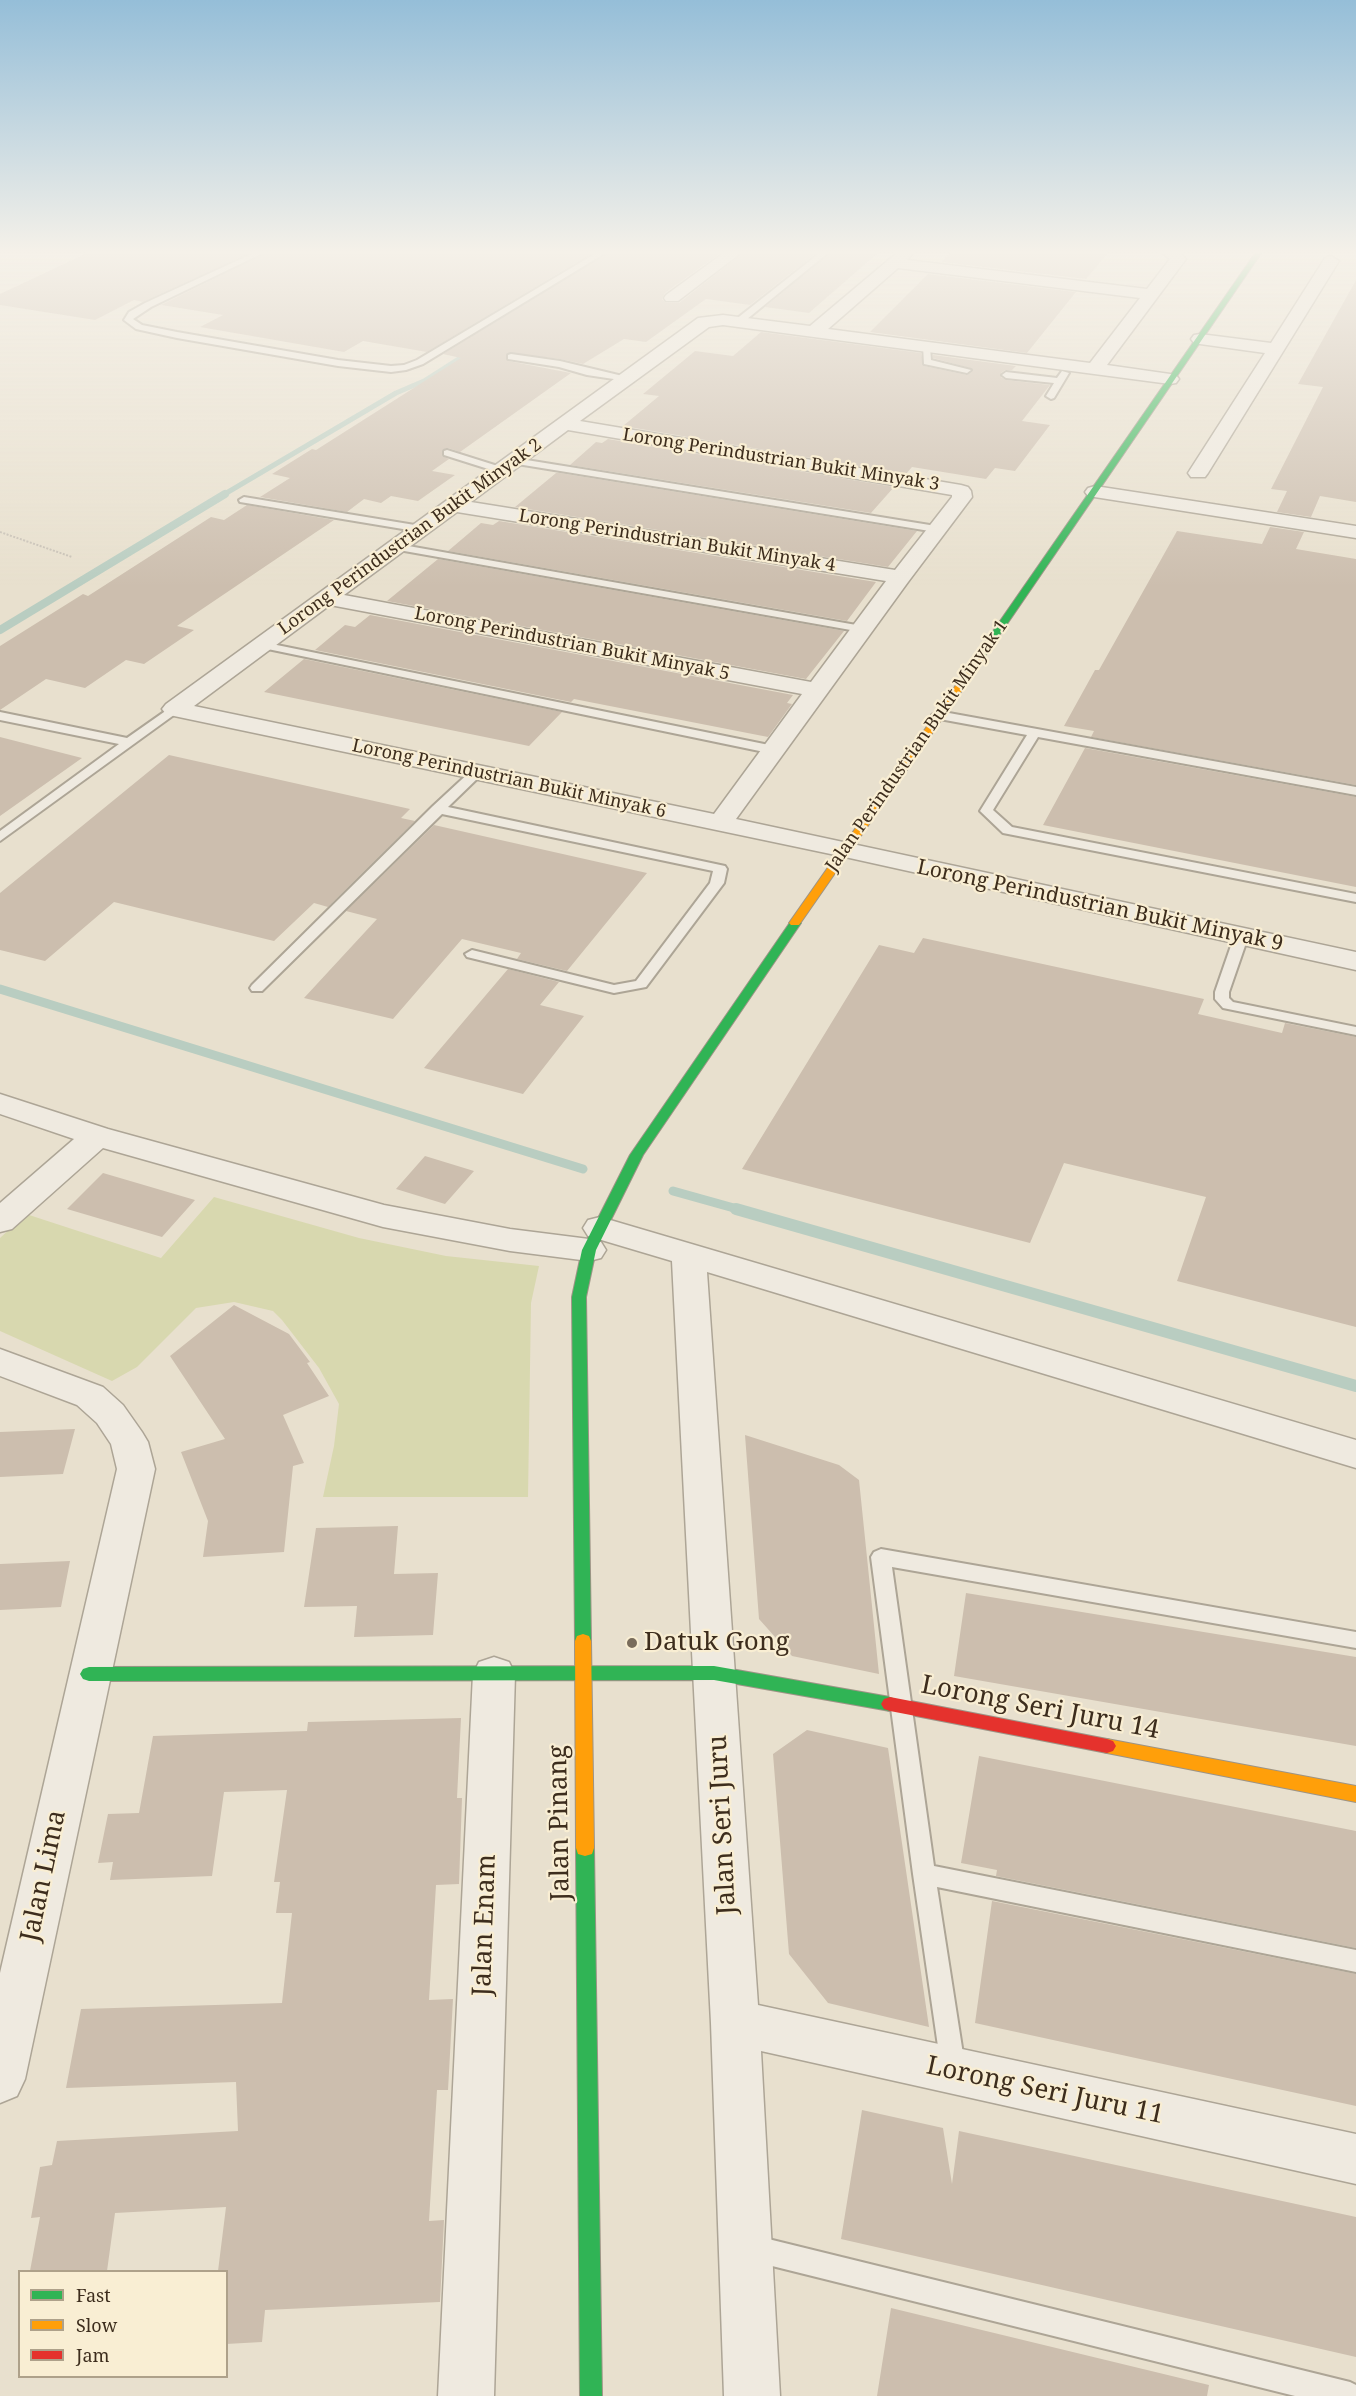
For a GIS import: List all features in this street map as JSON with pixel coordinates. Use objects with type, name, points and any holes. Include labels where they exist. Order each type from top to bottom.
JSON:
[{"type":"street","name":"Lorong Perindustrian Bukit Minyak 2","points":[[174,709],[647,364]]},
{"type":"street","points":[[1054,364],[1170,379]]},
{"type":"street","points":[[1095,369],[1099,364]]},
{"type":"street","name":"Jalan Perindustrian Bukit Minyak 1","points":[[595,1239],[637,1155],[845,849],[1095,492],[1181,364]]},
{"type":"street","points":[[1198,473],[1266,364]]},
{"type":"street","name":"Lorong Perindustrian Bukit Minyak 3","points":[[564,424],[961,492],[962,497],[936,529]]},
{"type":"street","points":[[1095,492],[1356,532]]},
{"type":"street","name":"Lorong Perindustrian Bukit Minyak 4","points":[[454,505],[900,577]]},
{"type":"street","points":[[720,823],[936,529]]},
{"type":"street","name":"Lorong Perindustrian Bukit Minyak 5","points":[[326,598],[818,690]]},
{"type":"street","name":"Lorong Perindustrian Bukit Minyak 6","points":[[174,709],[845,849]]},
{"type":"street","name":"Lorong Perindustrian Bukit Minyak 9","points":[[845,849],[1356,961]]},
{"type":"street","points":[[0,1104],[96,1136],[383,1216],[510,1240],[595,1239],[689,1255],[1356,1454]]},
{"type":"street","points":[[0,1221],[96,1136]]},
{"type":"street","name":"Jalan Pinang","points":[[591,2396],[579,1297],[595,1239]]},
{"type":"street","name":"Jalan Seri Juru","points":[[689,1255],[735,2023],[752,2396]]},
{"type":"street","name":"Jalan Lima","points":[[0,1362],[90,1396],[110,1414],[129,1442],[136,1468],[0,2079]]},
{"type":"street","points":[[89,1674],[714,1673]]},
{"type":"street","name":"Lorong Seri Juru 14","points":[[714,1673],[901,1706],[1356,1794]]},
{"type":"street","name":"Jalan Enam","points":[[466,2396],[494,1674]]},
{"type":"street","name":"Lorong Seri Juru 11","points":[[735,2023],[1356,2159]]},
{"type":"lane","points":[[345,364],[391,369],[415,364]]},
{"type":"lane","points":[[559,364],[587,372],[627,378]]},
{"type":"lane","points":[[936,364],[967,370]]},
{"type":"lane","points":[[1051,396],[1071,366]]},
{"type":"lane","points":[[1006,375],[1059,381]]},
{"type":"lane","points":[[447,453],[508,465],[936,529]]},
{"type":"lane","points":[[244,500],[421,529]]},
{"type":"lane","points":[[397,546],[862,629]]},
{"type":"lane","points":[[262,645],[774,750]]},
{"type":"lane","points":[[0,837],[174,709]]},
{"type":"lane","points":[[938,715],[1356,791]]},
{"type":"lane","points":[[0,716],[130,742]]},
{"type":"lane","points":[[1034,732],[986,811],[1008,830],[1356,898]]},
{"type":"lane","points":[[257,988],[477,772]]},
{"type":"lane","points":[[438,809],[720,869],[717,883],[641,984],[614,989],[472,954]]},
{"type":"lane","points":[[1241,937],[1222,992],[1222,999],[1228,1005],[1356,1031]]},
{"type":"lane","points":[[954,2071],[924,1874],[881,1557],[1356,1640]]},
{"type":"lane","points":[[924,1874],[1356,1961]]},
{"type":"lane","points":[[745,2247],[1350,2396]]},
{"type":"path","points":[[0,532],[72,557]]},
{"type":"green space","points":[[214,1197],[359,1238],[446,1256],[539,1266],[531,1303],[528,1497],[323,1497],[334,1446],[339,1404],[319,1368],[273,1311],[234,1302],[196,1308],[137,1367],[112,1381],[0,1331],[0,1238],[26,1214],[161,1258]]},
{"type":"building","points":[[452,364],[523,364],[571,373],[460,452],[448,448],[442,450],[442,456],[449,459],[432,471],[455,475],[418,501],[391,496],[381,503],[364,499],[347,512],[260,497],[290,478],[272,474],[312,449],[316,450]]},
{"type":"building","points":[[680,364],[923,364],[924,366],[967,375],[973,369],[954,364],[1000,364],[1016,366],[1012,370],[1005,370],[1001,373],[1001,377],[1006,380],[1050,385],[1022,421],[1050,425],[1015,471],[995,468],[986,479],[912,467],[906,474],[623,426],[659,396],[643,394]]},
{"type":"building","points":[[1309,364],[1356,364],[1356,502],[1320,496],[1311,517],[1277,512],[1287,491],[1271,489],[1323,387],[1298,384]]},
{"type":"building","points":[[608,439],[894,487],[871,513],[570,465],[596,442],[602,443]]},
{"type":"building","points":[[556,473],[917,531],[888,567],[515,507]]},
{"type":"building","points":[[247,505],[334,520],[177,626],[194,630],[144,664],[126,660],[85,688],[46,679],[0,710],[0,646],[83,594],[88,596],[211,517],[224,520]]},
{"type":"building","points":[[499,521],[876,582],[847,621],[448,551],[481,523],[493,525]]},
{"type":"building","points":[[1270,527],[1304,532],[1296,549],[1356,559],[1356,785],[1091,737],[1094,731],[1064,726],[1095,670],[1099,670],[1177,531],[1262,544]]},
{"type":"building","points":[[438,559],[844,631],[806,679],[387,601]]},
{"type":"building","points":[[370,615],[793,695],[787,703],[792,704],[768,737],[574,699],[571,702],[315,650],[345,625],[355,627]]},
{"type":"building","points":[[304,659],[562,712],[529,746],[264,692]]},
{"type":"building","points":[[0,737],[82,758],[0,816]]},
{"type":"building","points":[[1085,748],[1356,797],[1356,887],[1043,825]]},
{"type":"building","points":[[169,755],[410,809],[401,818],[415,821],[328,907],[314,903],[274,941],[114,902],[45,961],[0,950],[0,893]]},
{"type":"building","points":[[434,825],[647,873],[567,971],[517,959],[521,953],[462,939],[393,1019],[304,998],[377,919],[346,911]]},
{"type":"building","points":[[923,938],[1204,999],[1198,1014],[1282,1033],[1285,1023],[1356,1037],[1356,1327],[1177,1281],[1206,1197],[1064,1163],[1030,1243],[742,1169],[879,945],[914,953]]},
{"type":"building","points":[[508,969],[559,982],[540,1005],[584,1016],[523,1094],[424,1068]]},
{"type":"building","points":[[425,1156],[474,1171],[445,1204],[396,1189]]},
{"type":"building","points":[[103,1173],[195,1200],[162,1237],[67,1209]]},
{"type":"building","points":[[234,1305],[289,1334],[310,1362],[307,1363],[329,1396],[283,1415],[304,1463],[293,1466],[284,1552],[203,1557],[208,1521],[181,1452],[225,1439],[170,1356]]},
{"type":"building","points":[[75,1429],[63,1474],[0,1477],[0,1432]]},
{"type":"building","points":[[745,1435],[839,1465],[859,1480],[879,1674],[792,1656],[759,1619]]},
{"type":"building","points":[[398,1526],[394,1574],[438,1573],[433,1635],[354,1637],[357,1606],[304,1607],[316,1528]]},
{"type":"building","points":[[70,1561],[61,1607],[0,1610],[0,1564]]},
{"type":"building","points":[[966,1593],[1356,1657],[1356,1746],[954,1676]]},
{"type":"building","points":[[461,1718],[457,1798],[462,1798],[459,1884],[436,1885],[429,2000],[453,1999],[448,2090],[437,2090],[429,2221],[444,2220],[440,2302],[265,2310],[262,2342],[228,2344],[228,2270],[218,2270],[226,2207],[115,2213],[107,2270],[30,2270],[40,2217],[31,2218],[40,2167],[52,2165],[57,2141],[238,2131],[236,2082],[66,2088],[81,2009],[282,2003],[292,1913],[276,1913],[280,1882],[274,1882],[287,1790],[224,1792],[212,1876],[110,1880],[113,1862],[98,1863],[108,1814],[139,1813],[153,1736],[307,1731],[308,1722]]},
{"type":"building","points":[[807,1730],[888,1748],[929,2027],[828,2003],[789,1954],[773,1754]]},
{"type":"building","points":[[979,1756],[1356,1831],[1356,1948],[996,1876],[997,1870],[961,1863]]},
{"type":"building","points":[[992,1901],[1356,1974],[1356,2106],[975,2023]]},
{"type":"building","points":[[862,2110],[943,2128],[952,2184],[959,2131],[1356,2217],[1356,2357],[841,2239]]},
{"type":"building","points":[[891,2308],[1209,2385],[1207,2396],[877,2396]]},
{"type":"waterway","points":[[223,495],[396,393],[424,381],[451,364]]},
{"type":"waterway","points":[[0,630],[225,494]]},
{"type":"waterway","points":[[0,989],[583,1169]]},
{"type":"waterway","points":[[673,1191],[741,1210]]},
{"type":"waterway","points":[[736,1209],[1356,1386]]},
{"type":"traffic: fast","points":[[978,660],[1182,364]]},
{"type":"traffic: fast","points":[[583,1641],[579,1297],[589,1250],[637,1155],[795,923]]},
{"type":"traffic: fast","points":[[89,1674],[714,1673],[890,1704]]},
{"type":"traffic: fast","points":[[585,1848],[591,2396]]},
{"type":"traffic: slow","points":[[795,923],[978,660]]},
{"type":"traffic: slow","points":[[583,1641],[585,1848]]},
{"type":"traffic: slow","points":[[1107,1746],[1356,1794]]},
{"type":"traffic: jam","points":[[890,1704],[1107,1746]]},
{"type":"place","name":"Datuk Gong","points":[[632,1643]]}]
